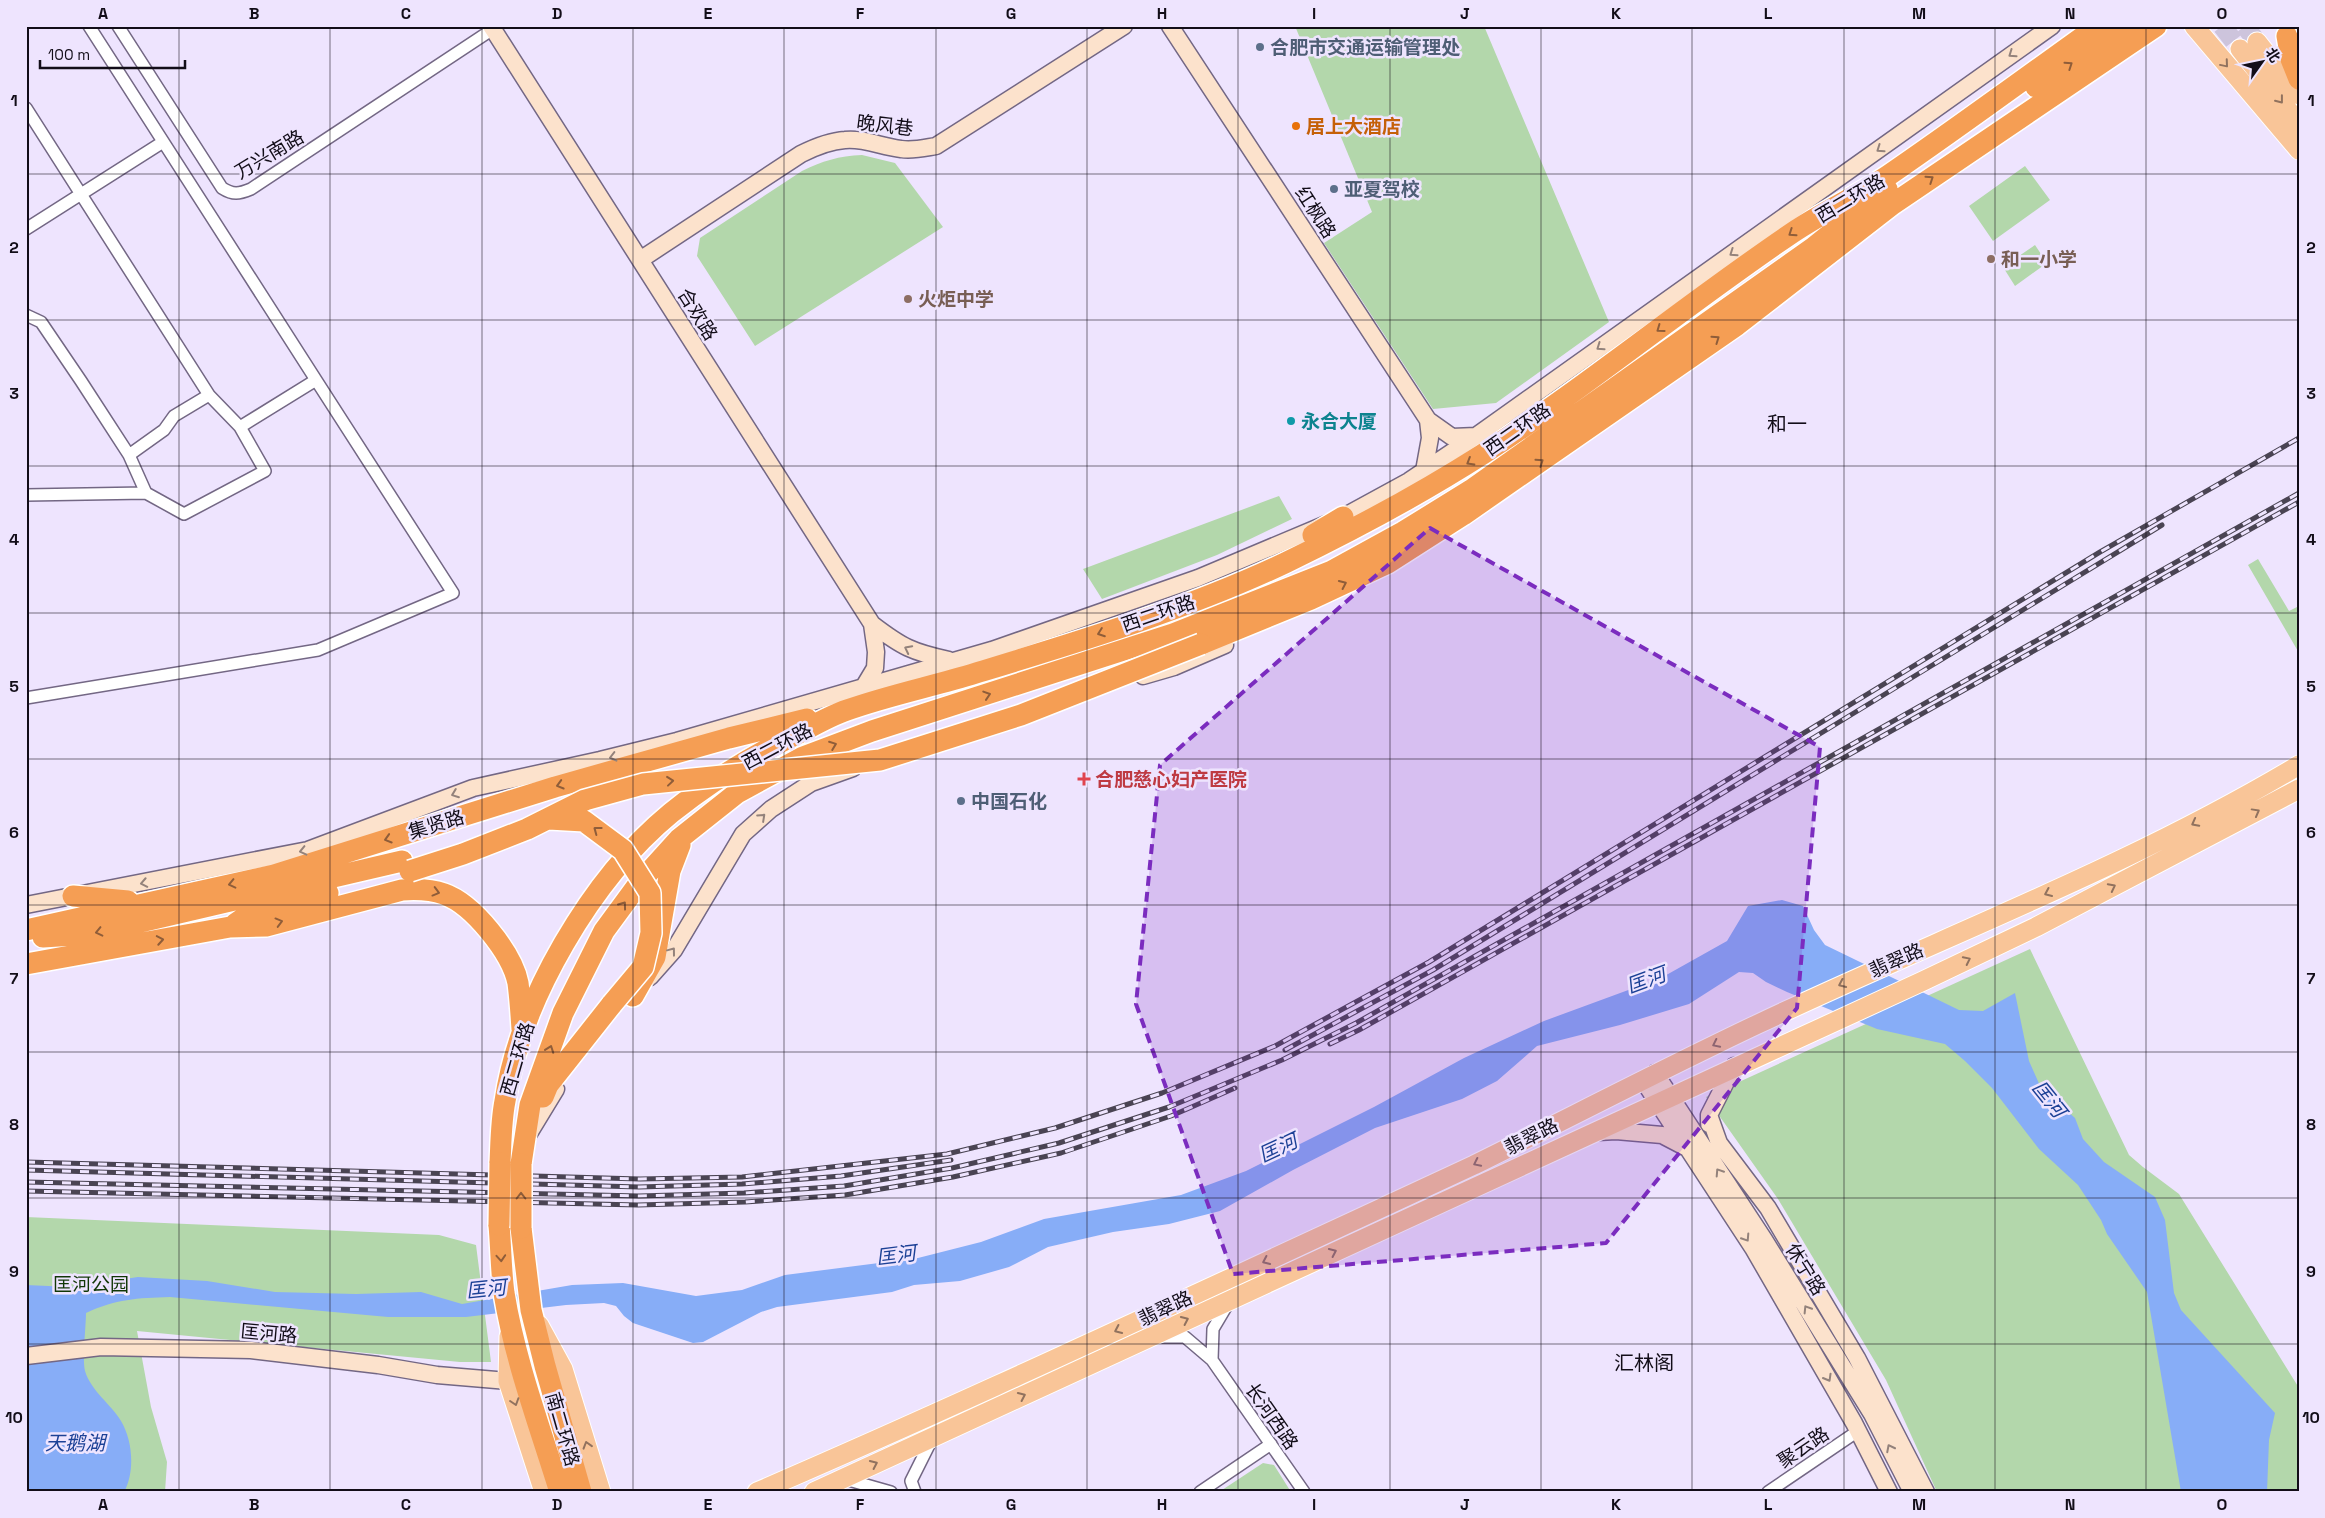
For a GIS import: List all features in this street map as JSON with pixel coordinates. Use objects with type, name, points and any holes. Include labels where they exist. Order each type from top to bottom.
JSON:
[{"type":"highway","points":[[1953,136],[2098,26]]},
{"type":"highway","points":[[1953,136],[2126,26]]},
{"type":"highway","name":"西二环路","points":[[1201,644],[1311,599],[1388,563],[1463,515],[1737,325],[1893,204],[2156,26]]},
{"type":"highway","points":[[2287,36],[2291,59],[2299,79]]},
{"type":"highway","name":"西二环路","points":[[528,1284],[521,1228],[521,1164],[530,1106],[563,1013],[604,932],[640,882],[688,832],[737,793],[803,757],[872,731],[1173,634],[1330,572],[1403,532],[1471,490],[1814,248],[1953,136]]},
{"type":"highway","name":"西二环路","points":[[504,1291],[499,1225],[500,1163],[505,1101],[523,1034],[552,964],[580,917],[635,847],[666,817],[713,782],[766,750],[844,711],[981,672],[1088,638],[1219,592],[1284,563],[1390,510],[1484,453],[1624,355],[1794,231],[1953,136]]},
{"type":"highway","points":[[1814,248],[1893,204]]},
{"type":"highway","points":[[1219,592],[1343,517]]},
{"type":"highway","points":[[26,938],[89,934],[463,854],[527,829],[585,800],[643,784],[880,760],[1021,715],[1201,644],[1330,572]]},
{"type":"highway","name":"集贤路","points":[[26,930],[274,875],[555,787],[729,738],[844,711]]},
{"type":"highway","points":[[636,764],[728,726]]},
{"type":"highway","points":[[230,927],[251,913],[406,866],[526,818],[584,821],[622,850],[650,893],[650,934],[643,967],[548,1085],[525,1141]]},
{"type":"highway","points":[[633,996],[654,957],[670,872],[676,851],[688,832]]},
{"type":"highway","points":[[26,964],[230,927],[266,926],[402,890],[426,889],[446,895],[479,918],[503,950],[517,982],[523,1034]]},
{"type":"highway","points":[[73,896],[148,903]]},
{"type":"highway","name":"南二环路","points":[[528,1284],[531,1310],[545,1366],[581,1492]]},
{"type":"highway","name":"南二环路","points":[[504,1291],[516,1378],[560,1492]]},
{"type":"main road","points":[[2194,26],[2299,150]]},
{"type":"main road","points":[[2299,96],[2249,46],[2299,124]]},
{"type":"main road","name":"翡翠路","points":[[757,1492],[897,1431],[1473,1165],[1649,1076],[1760,1023],[1886,964],[2084,877],[2171,836],[2299,764]]},
{"type":"main road","name":"翡翠路","points":[[814,1492],[1734,1066],[1923,981],[2036,926],[2299,789]]},
{"type":"main road","points":[[531,1310],[563,1369],[601,1492]]},
{"type":"main road","points":[[516,1378],[544,1492]]},
{"type":"street","points":[[26,698],[318,650],[453,593],[89,26]]},
{"type":"street","name":"万兴南路","points":[[118,26],[222,188],[230,193],[237,194],[251,189],[492,28]]},
{"type":"street","name":"晚风巷","points":[[640,260],[801,154],[817,146],[846,140],[863,140],[900,149],[918,150],[936,146],[1124,26]]},
{"type":"street","name":"红枫路","points":[[1170,26],[1428,420]]},
{"type":"street","points":[[26,905],[308,850],[472,788],[600,760],[728,726],[992,650],[1198,578],[1343,517],[1424,471],[1476,436],[2052,26]]},
{"type":"street","name":"合欢路","points":[[492,28],[872,624]]},
{"type":"street","points":[[26,108],[209,395],[240,427],[265,471],[184,514],[146,493],[26,494]]},
{"type":"street","points":[[26,229],[163,142]]},
{"type":"street","points":[[26,315],[41,322],[129,455],[146,493]]},
{"type":"street","points":[[240,427],[316,380]]},
{"type":"street","points":[[129,455],[164,430],[174,416],[209,395]]},
{"type":"street","points":[[1428,420],[1452,437],[1476,436]]},
{"type":"street","points":[[1424,471],[1430,438],[1428,420]]},
{"type":"street","points":[[525,1141],[554,1091],[674,950],[743,834],[771,809],[811,783],[990,717],[1174,667],[1292,616],[1311,599]]},
{"type":"street","points":[[872,624],[906,648],[917,653],[951,661]]},
{"type":"street","points":[[863,688],[875,668],[876,652],[872,624]]},
{"type":"street","points":[[1706,1152],[1709,1115],[1734,1066]]},
{"type":"street","name":"休宁路","points":[[1649,1076],[1663,1099],[1688,1149],[1753,1248],[1858,1431],[1889,1492]]},
{"type":"street","name":"休宁路","points":[[1663,1099],[1706,1152],[1766,1241],[1872,1414],[1912,1492]]},
{"type":"street","points":[[1709,1115],[1719,1143],[1768,1208],[1857,1358],[1926,1492]]},
{"type":"street","points":[[1593,1132],[1616,1131],[1662,1135],[1688,1149]]},
{"type":"street","points":[[1212,1360],[1213,1330],[1230,1300]]},
{"type":"street","name":"长河西路","points":[[1150,1337],[1186,1337],[1212,1360],[1304,1492]]},
{"type":"street","name":"匡河路","points":[[26,1356],[101,1347],[251,1350],[378,1365],[437,1375],[516,1378]]},
{"type":"street","name":"聚云路","points":[[1768,1492],[1858,1431]]},
{"type":"street","points":[[915,1492],[912,1481],[932,1437]]},
{"type":"street","points":[[1200,1492],[1271,1444]]},
{"type":"street","points":[[843,1478],[891,1492]]},
{"type":"highlighted area","points":[[1430,528],[1820,747],[1797,1008],[1606,1243],[1233,1274],[1136,1004],[1160,765]]},
{"type":"green space","points":[[1295,26],[1484,26],[1609,322],[1496,403],[1433,409],[1324,243],[1372,212]]},
{"type":"green space","points":[[862,155],[895,163],[943,227],[755,346],[697,256],[700,238],[802,171],[831,160]]},
{"type":"green space","points":[[2025,166],[2050,200],[1993,241],[1969,206]]},
{"type":"green space","points":[[2035,245],[2047,263],[2015,286],[2003,267]]},
{"type":"green space","points":[[1279,496],[1292,519],[1217,555],[1102,599],[1083,569]]},
{"type":"green space","points":[[2258,559],[2289,611],[2299,606],[2299,653],[2248,565]]},
{"type":"green space","points":[[2030,949],[2129,1155],[2179,1194],[2299,1388],[2299,1492],[1937,1492],[1886,1380],[1778,1199],[1706,1097]]},
{"type":"green space","name":"匡河公园","points":[[26,1217],[439,1235],[476,1245],[491,1362],[460,1362],[137,1331],[151,1407],[167,1462],[165,1492],[26,1492]]},
{"type":"green space","points":[[1263,1463],[1274,1465],[1291,1492],[1219,1492]]},
{"type":"water","points":[[1782,900],[1803,906],[1814,930],[1825,945],[1959,1010],[1983,1011],[2015,993],[2029,1061],[2041,1088],[2075,1118],[2083,1139],[2104,1162],[2155,1197],[2165,1220],[2174,1293],[2181,1310],[2275,1413],[2269,1440],[2267,1492],[2181,1492],[2147,1292],[2107,1234],[2101,1220],[2078,1185],[2039,1149],[1992,1088],[1965,1061],[1945,1044],[1877,1029],[1787,992],[1766,982],[1753,973],[1739,972],[1689,1004],[1620,1025],[1537,1046],[1497,1081],[1462,1099],[1375,1128],[1293,1170],[1220,1211],[1169,1224],[1113,1232],[1048,1247],[1009,1267],[960,1281],[914,1285],[892,1292],[777,1307],[761,1312],[703,1342],[693,1343],[633,1323],[616,1306],[604,1303],[566,1305],[466,1317],[388,1317],[170,1297],[117,1302],[97,1308],[86,1313],[84,1366],[92,1385],[117,1415],[125,1429],[131,1456],[128,1484],[124,1492],[26,1492],[26,1285],[71,1287],[138,1277],[207,1281],[275,1292],[356,1294],[421,1292],[462,1304],[572,1285],[623,1283],[696,1296],[742,1290],[785,1275],[918,1258],[981,1242],[1044,1219],[1181,1195],[1246,1171],[1374,1107],[1464,1058],[1544,1021],[1661,978],[1727,941],[1748,906]]},
{"type":"tunnel","points":[[2222,26],[2240,49]]},
{"type":"tunnel","points":[[2245,26],[2257,42]]},
{"type":"railway","points":[[26,1162],[640,1179],[742,1177],[947,1154],[1055,1128],[1162,1093],[1275,1046],[1429,962],[2100,552],[2299,438]]},
{"type":"railway","points":[[26,1182],[639,1196],[744,1193],[844,1186],[952,1168],[1059,1143],[1169,1107],[1282,1060],[1356,1023],[2299,493]]},
{"type":"railway","points":[[1330,1044],[1359,1030],[2299,502]]},
{"type":"railway","points":[[1285,1050],[1433,970],[2162,525]]},
{"type":"railway","points":[[26,1191],[638,1205],[745,1202],[845,1195],[953,1177],[1061,1153],[1171,1116],[1235,1088]]},
{"type":"railway","points":[[26,1170],[639,1187],[742,1184],[841,1176],[951,1160]]},
{"type":"place","name":"合肥市交通运输管理处","points":[[1260,47]]},
{"type":"place","name":"居上大酒店","points":[[1296,126]]},
{"type":"place","name":"亚夏驾校","points":[[1334,189]]},
{"type":"place","name":"和一小学","points":[[1991,259]]},
{"type":"place","name":"火炬中学","points":[[908,299]]},
{"type":"place","name":"永合大厦","points":[[1291,421]]},
{"type":"place","name":"合肥慈心妇产医院","points":[[1084,779]]},
{"type":"place","name":"中国石化","points":[[961,801]]},
{"type":"district","name":"和一","points":[[1787,424]]},
{"type":"district","name":"汇林阁","points":[[1644,1363]]},
{"type":"water label","name":"匡河","points":[[1646,980]]},
{"type":"water label","name":"匡河","points":[[2049,1099]]},
{"type":"water label","name":"匡河","points":[[1278,1148]]},
{"type":"water label","name":"匡河","points":[[896,1255]]},
{"type":"water label","name":"匡河","points":[[486,1289]]},
{"type":"water label","name":"天鹅湖","points":[[75,1443]]}]
